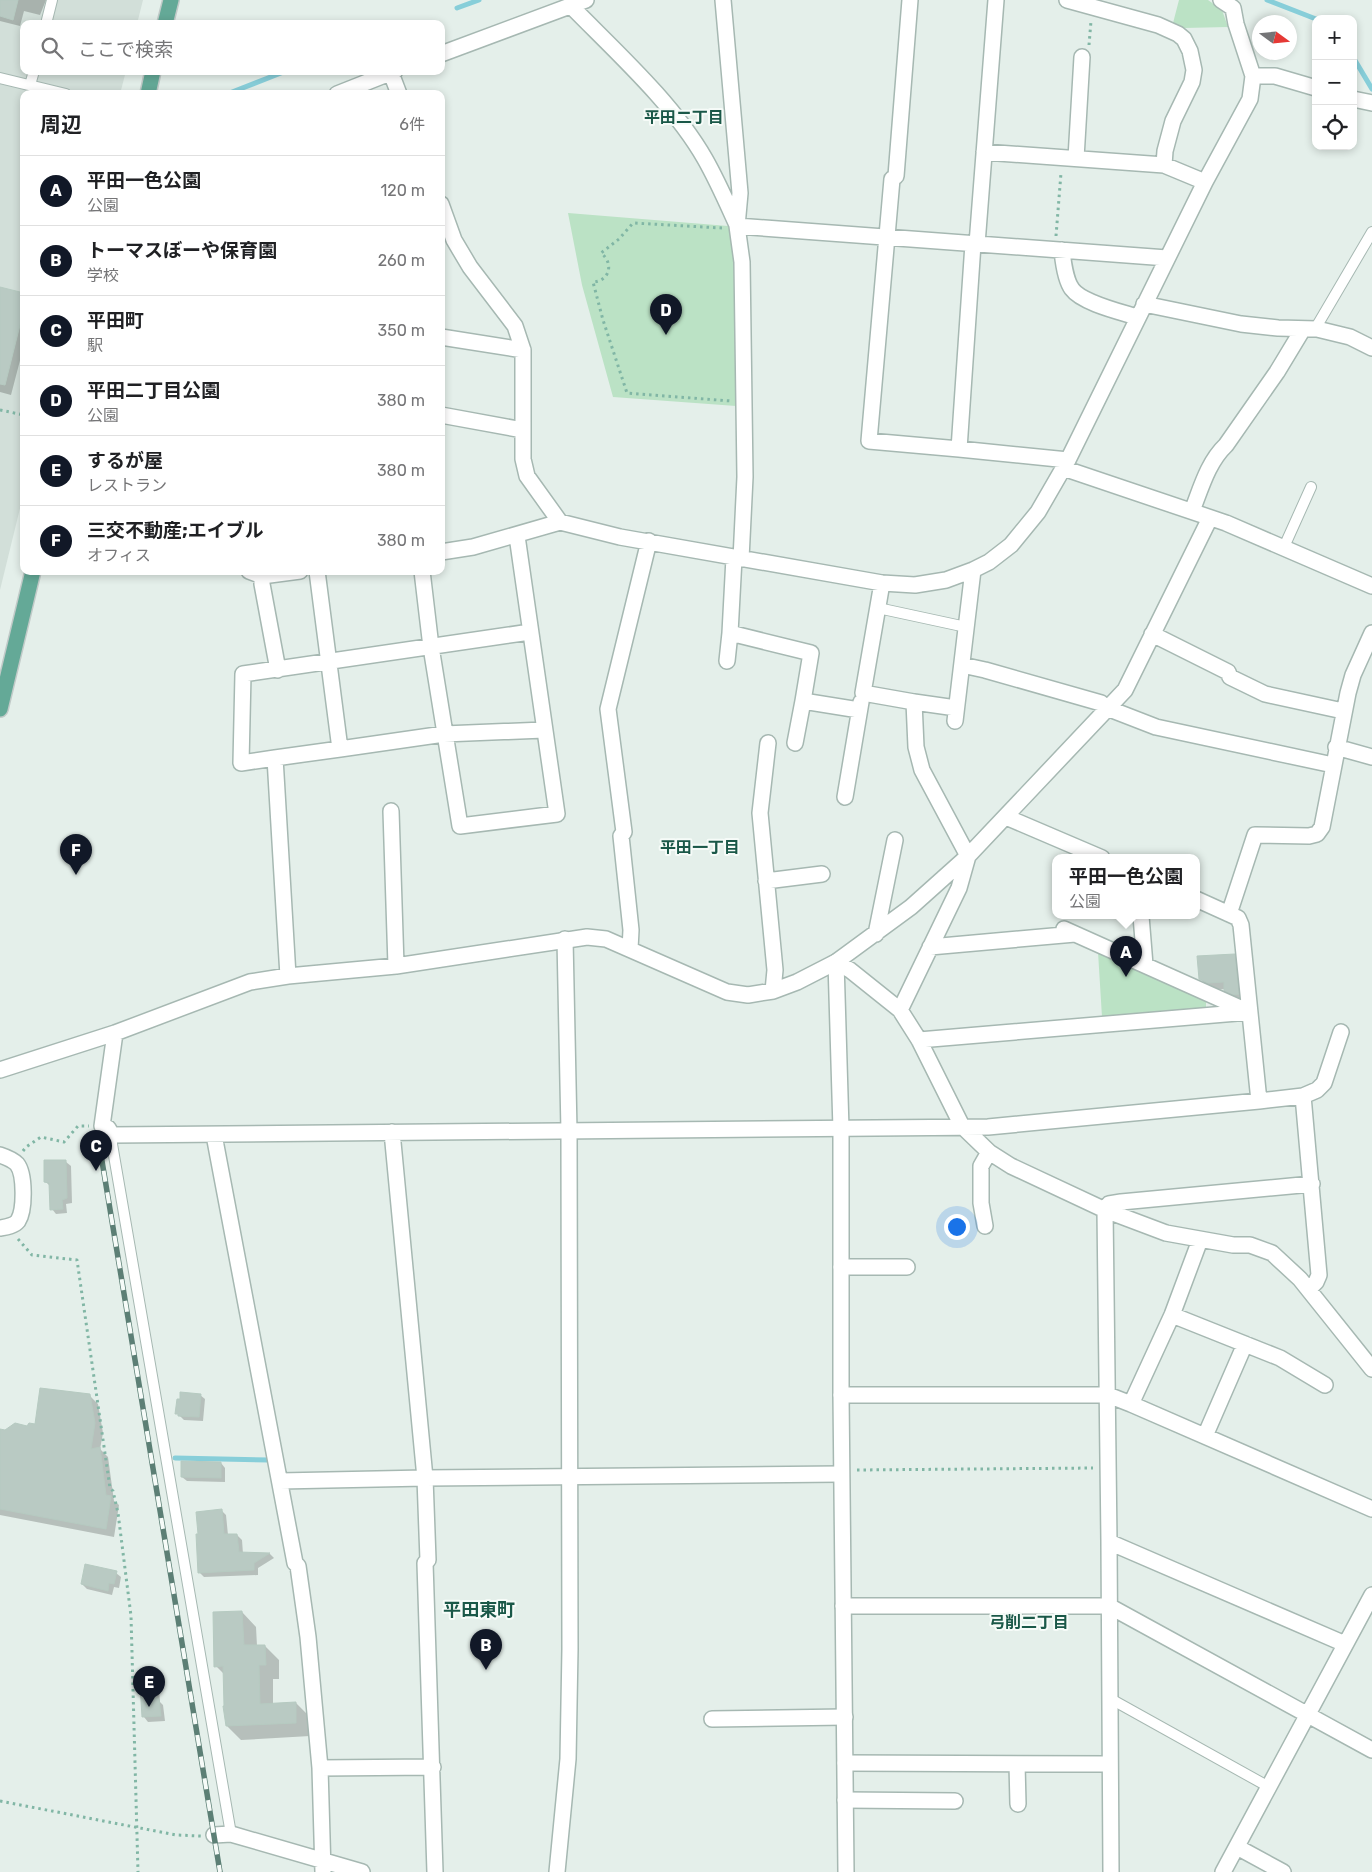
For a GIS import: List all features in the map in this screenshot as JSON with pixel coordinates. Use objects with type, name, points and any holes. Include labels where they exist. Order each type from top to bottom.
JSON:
[{"type":"main road","points":[[166,20],[171,0]]},
{"type":"main road","points":[[149,90],[152,75]]},
{"type":"main road","points":[[0,708],[32,575]]},
{"type":"street","points":[[445,52],[565,5],[586,0]]},
{"type":"street","points":[[723,0],[740,193],[738,228],[742,262],[745,477],[728,661]]},
{"type":"street","points":[[910,0],[896,176],[892,179],[869,441],[959,449],[1066,464],[1284,547],[1372,586]]},
{"type":"street","points":[[959,449],[996,0]]},
{"type":"street","points":[[1067,0],[1158,25],[1178,34],[1184,40],[1190,51],[1194,70],[1192,82],[1173,121],[1165,151],[1164,165]]},
{"type":"street","points":[[445,552],[473,548],[560,522],[620,537],[882,583],[922,583],[946,580],[973,570],[1001,554],[1023,532],[1038,512],[1066,464],[1205,182],[1250,99],[1253,76],[1236,24],[1233,3]]},
{"type":"street","points":[[565,5],[652,90],[680,123],[705,158],[738,228]]},
{"type":"street","points":[[1069,158],[1082,56]]},
{"type":"street","points":[[347,90],[385,75]]},
{"type":"street","points":[[394,75],[399,90]]},
{"type":"street","points":[[1253,76],[1275,76],[1312,87]]},
{"type":"street","points":[[1357,100],[1372,103]]},
{"type":"street","points":[[984,152],[1164,165],[1205,182]]},
{"type":"street","points":[[445,215],[454,240],[470,267],[515,326],[523,350],[523,459],[527,476],[560,522]]},
{"type":"street","points":[[738,228],[888,236],[931,242],[934,240],[1167,258]]},
{"type":"street","points":[[1058,250],[1072,288],[1087,299],[1141,311],[1278,328],[1310,329],[1350,337],[1372,348]]},
{"type":"street","points":[[1192,511],[1203,481],[1217,454],[1226,445],[1310,329]]},
{"type":"street","points":[[445,338],[523,350]]},
{"type":"street","points":[[445,416],[523,430]]},
{"type":"street","points":[[0,1070],[115,1033],[250,982],[288,976],[396,966],[587,937],[606,939],[727,992],[748,995],[773,990],[797,982],[836,962],[911,907],[968,856],[1125,690],[1210,518]]},
{"type":"street","points":[[422,575],[444,734],[460,826],[556,814],[517,536]]},
{"type":"street","points":[[630,949],[631,930],[621,836],[624,832],[608,709],[648,541]]},
{"type":"street","points":[[863,693],[914,702],[956,715],[973,570]]},
{"type":"street","points":[[255,575],[262,584],[278,670]]},
{"type":"street","points":[[318,575],[340,749]]},
{"type":"street","points":[[845,797],[882,583]]},
{"type":"street","points":[[530,632],[243,674],[241,763],[444,734],[544,730]]},
{"type":"street","points":[[730,633],[811,653],[795,743]]},
{"type":"street","points":[[1229,914],[1255,835],[1309,836],[1317,834],[1322,827],[1343,711],[1353,675],[1368,654],[1372,633]]},
{"type":"street","points":[[1152,634],[1228,672],[1230,678],[1265,694],[1343,711]]},
{"type":"street","points":[[962,665],[1101,703],[1107,708],[1156,727],[1333,765]]},
{"type":"street","points":[[803,701],[859,710]]},
{"type":"street","points":[[900,1010],[959,888],[968,856],[922,770],[916,747],[914,702]]},
{"type":"street","points":[[768,742],[760,812],[775,970],[773,990]]},
{"type":"street","points":[[1336,747],[1372,757]]},
{"type":"street","points":[[275,758],[288,976]]},
{"type":"street","points":[[391,812],[396,966]]},
{"type":"street","points":[[1006,817],[1093,854]]},
{"type":"street","points":[[876,934],[895,840]]},
{"type":"street","points":[[766,881],[822,874]]},
{"type":"street","points":[[1200,901],[1238,918],[1241,925],[1259,1101]]},
{"type":"street","points":[[1141,919],[1144,965]]},
{"type":"street","points":[[930,947],[1070,932],[1249,1012]]},
{"type":"street","points":[[557,1872],[568,1759],[570,1649],[570,1131],[565,940]]},
{"type":"street","points":[[836,962],[850,970],[900,1010],[919,1040],[962,1126],[989,1152],[1012,1166],[1105,1210],[1166,1233],[1233,1245],[1250,1245],[1265,1249],[1288,1266],[1372,1369]]},
{"type":"street","points":[[836,962],[841,1129],[841,1395],[846,1872]]},
{"type":"street","points":[[919,1040],[1249,1012]]},
{"type":"street","points":[[115,1033],[107,1131],[214,1135],[988,1127],[1303,1096],[1317,1090],[1324,1084],[1340,1032]]},
{"type":"street","points":[[1303,1096],[1319,1275],[1316,1282],[1308,1289]]},
{"type":"street","points":[[392,1132],[425,1478],[428,1560],[425,1563],[435,1872]]},
{"type":"street","points":[[214,1135],[294,1563],[298,1566],[308,1637],[320,1768],[323,1866]]},
{"type":"street","points":[[985,1226],[981,1203],[981,1166],[989,1152]]},
{"type":"street","points":[[0,1155],[16,1163],[22,1173],[23,1201],[18,1220],[6,1227]]},
{"type":"street","points":[[1110,1872],[1108,1395],[1105,1210],[1109,1204],[1121,1202],[1312,1184]]},
{"type":"street","points":[[1131,1404],[1172,1315],[1200,1240]]},
{"type":"street","points":[[841,1267],[907,1267]]},
{"type":"street","points":[[1172,1315],[1280,1358],[1325,1385]]},
{"type":"street","points":[[1205,1436],[1245,1344]]},
{"type":"street","points":[[841,1395],[1108,1395],[1372,1509]]},
{"type":"street","points":[[280,1481],[569,1478],[842,1472]]},
{"type":"street","points":[[1109,1542],[1345,1644]]},
{"type":"street","points":[[1223,1872],[1372,1595]]},
{"type":"street","points":[[843,1606],[1109,1606],[1372,1750]]},
{"type":"street","points":[[712,1719],[845,1717]]},
{"type":"street","points":[[845,1763],[1109,1764]]},
{"type":"street","points":[[1017,1764],[1018,1804]]},
{"type":"street","points":[[320,1768],[433,1767]]},
{"type":"street","points":[[846,1800],[955,1801]]},
{"type":"street","points":[[214,1834],[231,1834],[323,1866],[362,1872]]},
{"type":"street","points":[[1237,1847],[1283,1872]]},
{"type":"lane","points":[[47,20],[52,0]]},
{"type":"lane","points":[[30,85],[33,75]]},
{"type":"lane","points":[[0,78],[50,90]]},
{"type":"lane","points":[[1310,329],[1318,324],[1372,232]]},
{"type":"lane","points":[[1284,547],[1311,487]]},
{"type":"lane","points":[[878,608],[966,627]]},
{"type":"lane","points":[[107,1131],[114,1154],[231,1834]]},
{"type":"lane","points":[[1109,1698],[1269,1787]]},
{"type":"path","points":[[1082,56],[1088,56],[1092,8]]},
{"type":"path","points":[[1058,250],[1069,158]]},
{"type":"path","points":[[738,228],[633,223],[601,253],[608,260],[609,272],[599,282],[593,282],[603,320],[627,393],[744,401]]},
{"type":"path","points":[[0,410],[20,414]]},
{"type":"path","points":[[16,1163],[26,1147],[41,1137],[64,1142],[78,1126],[107,1131]]},
{"type":"path","points":[[6,1227],[32,1255],[77,1260],[110,1488],[113,1491],[118,1513],[131,1616],[138,1872]]},
{"type":"path","points":[[842,1472],[1108,1468]]},
{"type":"path","points":[[0,1801],[176,1836],[214,1834]]},
{"type":"shaded area","points":[[0,0],[143,0],[138,20],[20,20],[20,75],[125,75],[121,90],[20,90],[20,508],[0,590]]},
{"type":"green space","points":[[1179,0],[1208,0],[1222,10],[1228,27],[1184,28],[1173,23]]},
{"type":"green space","points":[[568,213],[728,226],[732,236],[737,271],[736,406],[613,397],[582,285]]},
{"type":"green space","points":[[1098,952],[1206,1001],[1206,1009],[1102,1017]]},
{"type":"building","points":[[0,0],[18,0],[13,20],[0,16]]},
{"type":"building","points":[[0,287],[20,292],[20,325],[5,385],[0,384]]},
{"type":"building","points":[[1235,954],[1239,994],[1233,995],[1224,991],[1224,982],[1208,983],[1199,979],[1197,956]]},
{"type":"building","points":[[44,1160],[66,1160],[67,1198],[62,1200],[63,1209],[50,1210],[49,1183],[44,1182]]},
{"type":"building","points":[[40,1388],[90,1394],[95,1423],[91,1449],[100,1447],[106,1495],[111,1496],[106,1529],[0,1509],[0,1429],[5,1430],[15,1423],[27,1426],[29,1423],[35,1424]]},
{"type":"building","points":[[180,1392],[201,1394],[199,1417],[178,1416],[178,1414],[175,1414],[177,1399],[180,1399]]},
{"type":"building","points":[[181,1461],[221,1462],[221,1478],[181,1477]]},
{"type":"building","points":[[222,1509],[224,1534],[237,1534],[239,1552],[270,1553],[254,1563],[254,1570],[198,1573],[196,1512]]},
{"type":"building","points":[[85,1564],[117,1571],[114,1584],[109,1583],[108,1591],[81,1584]]},
{"type":"building","points":[[242,1611],[244,1645],[265,1645],[266,1665],[259,1665],[260,1704],[296,1702],[296,1723],[226,1726],[223,1706],[223,1666],[214,1667],[213,1612]]},
{"type":"building","points":[[155,1683],[156,1699],[159,1699],[161,1716],[142,1717],[140,1685]]},
{"type":"waterway","points":[[457,8],[479,0]]},
{"type":"waterway","points":[[1267,0],[1312,17]]},
{"type":"waterway","points":[[1355,60],[1372,89]]},
{"type":"waterway","points":[[237,90],[276,75]]},
{"type":"waterway","points":[[175,1458],[269,1460]]},
{"type":"railway","points":[[100,1149],[220,1872]]},
{"type":"place","name":"平田二丁目公園","points":[[666,335]]},
{"type":"place","name":"三交不動産;エイブル","points":[[76,875]]},
{"type":"place","name":"平田一色公園","points":[[1126,977]]},
{"type":"place","name":"平田町","points":[[96,1171]]},
{"type":"place","name":"トーマスぼーや保育園","points":[[486,1670]]},
{"type":"place","name":"するが屋","points":[[149,1707]]},
{"type":"district","name":"平田二丁目","points":[[684,117]]},
{"type":"district","name":"平田一丁目","points":[[700,847]]},
{"type":"district","name":"平田東町","points":[[479,1610]]},
{"type":"district","name":"弓削二丁目","points":[[1029,1622]]}]
